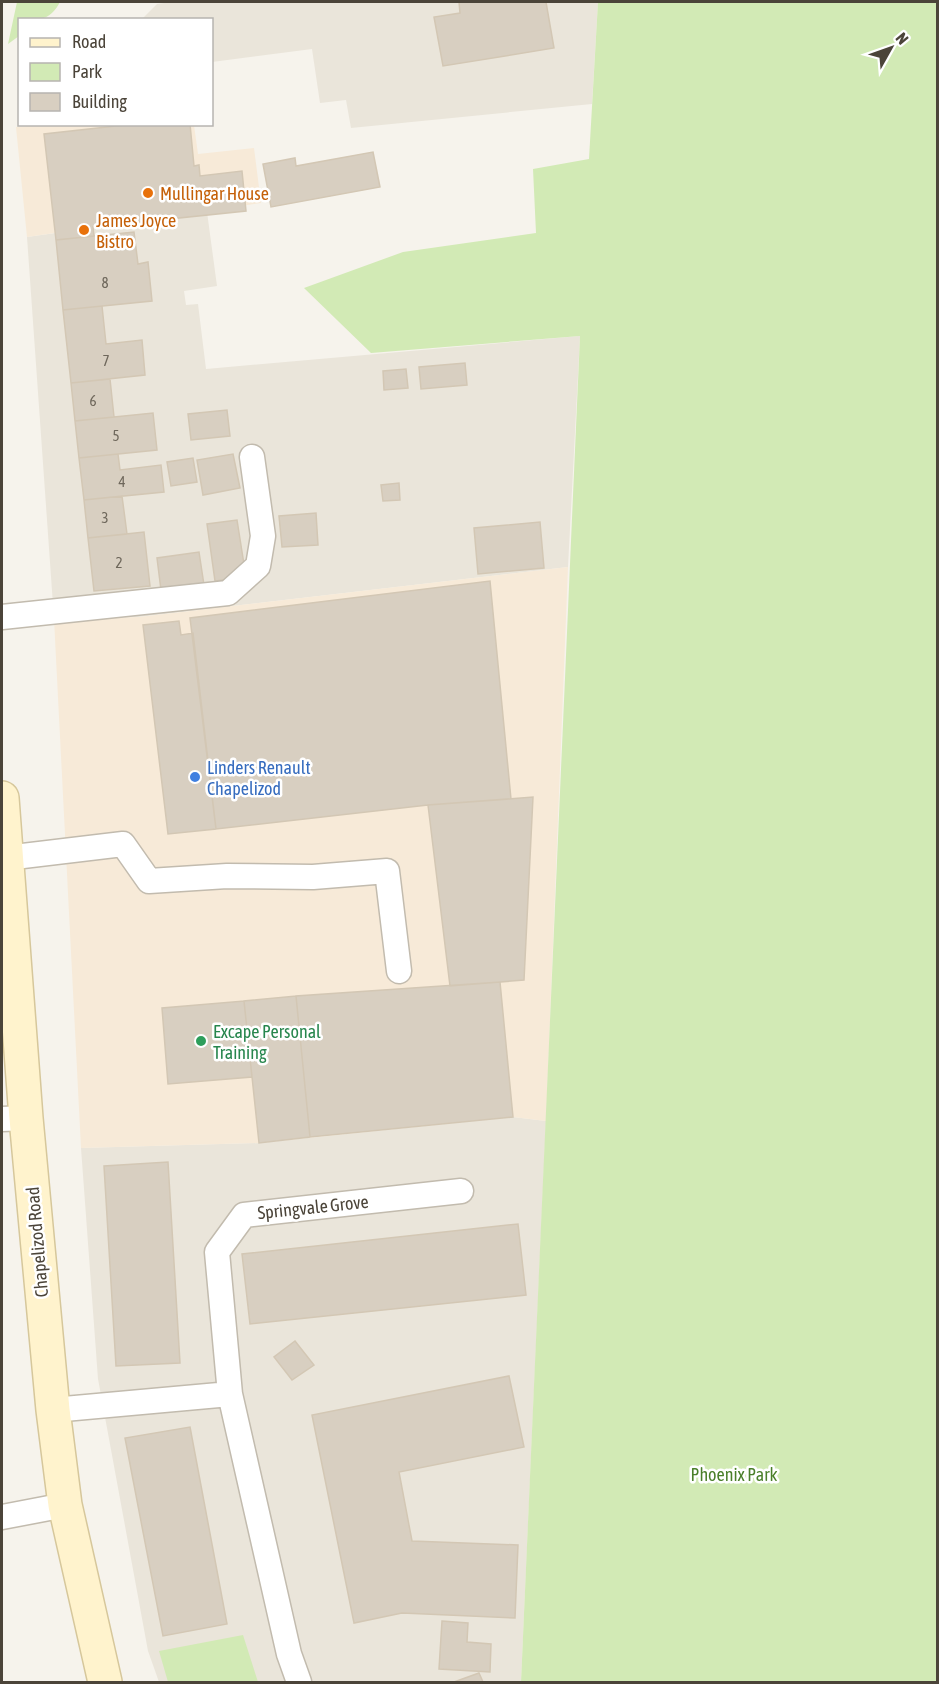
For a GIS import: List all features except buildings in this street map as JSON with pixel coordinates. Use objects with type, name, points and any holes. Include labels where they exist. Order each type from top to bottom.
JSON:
[{"type":"main road","name":"Chapelizod Road","points":[[2,798],[14,1119],[65,1505],[105,1683]]},
{"type":"lane","points":[[2,617],[228,593],[258,566],[263,536],[252,457]]},
{"type":"lane","points":[[6,858],[123,844],[149,881],[227,876],[313,877],[387,871],[399,971]]},
{"type":"lane","name":"Springvale Grove","points":[[299,1683],[289,1654],[230,1394],[217,1252],[244,1215],[461,1191]]},
{"type":"lane","points":[[53,1410],[230,1394]]},
{"type":"lane","points":[[2,1516],[65,1505]]},
{"type":"shaded area","points":[[171,2],[598,2],[592,104],[351,128],[346,100],[320,103],[312,49],[213,62],[213,18],[143,18],[157,4]]},
{"type":"shaded area","name":"Mullingar House","points":[[194,126],[198,154],[254,148],[261,203],[27,237],[16,127]]},
{"type":"shaded area","points":[[207,212],[217,286],[184,291],[186,305],[198,304],[206,369],[580,336],[568,567],[139,617],[54,619],[27,237]]},
{"type":"shaded area","points":[[568,567],[546,1121],[513,1117],[259,1143],[81,1148],[54,619],[139,617]]},
{"type":"shaded area","points":[[513,1117],[546,1121],[521,1682],[159,1682],[148,1651],[98,1379],[81,1148],[259,1143]]},
{"type":"green space","points":[[17,2],[60,2],[52,13],[43,18],[18,18],[18,37],[8,44]]},
{"type":"green space","name":"Phoenix Park","points":[[598,2],[937,2],[937,1682],[521,1682],[580,336],[371,353],[304,288],[403,252],[536,233],[533,169],[589,159]]},
{"type":"green space","points":[[243,1635],[258,1682],[168,1682],[159,1651]]},
{"type":"place","name":"Mullingar House","points":[[148,193]]},
{"type":"place","name":"James Joyce Bistro","points":[[84,230]]},
{"type":"place","name":"Linders Renault Chapelizod","points":[[195,777]]},
{"type":"place","name":"Excape Personal Training","points":[[201,1041]]}]
